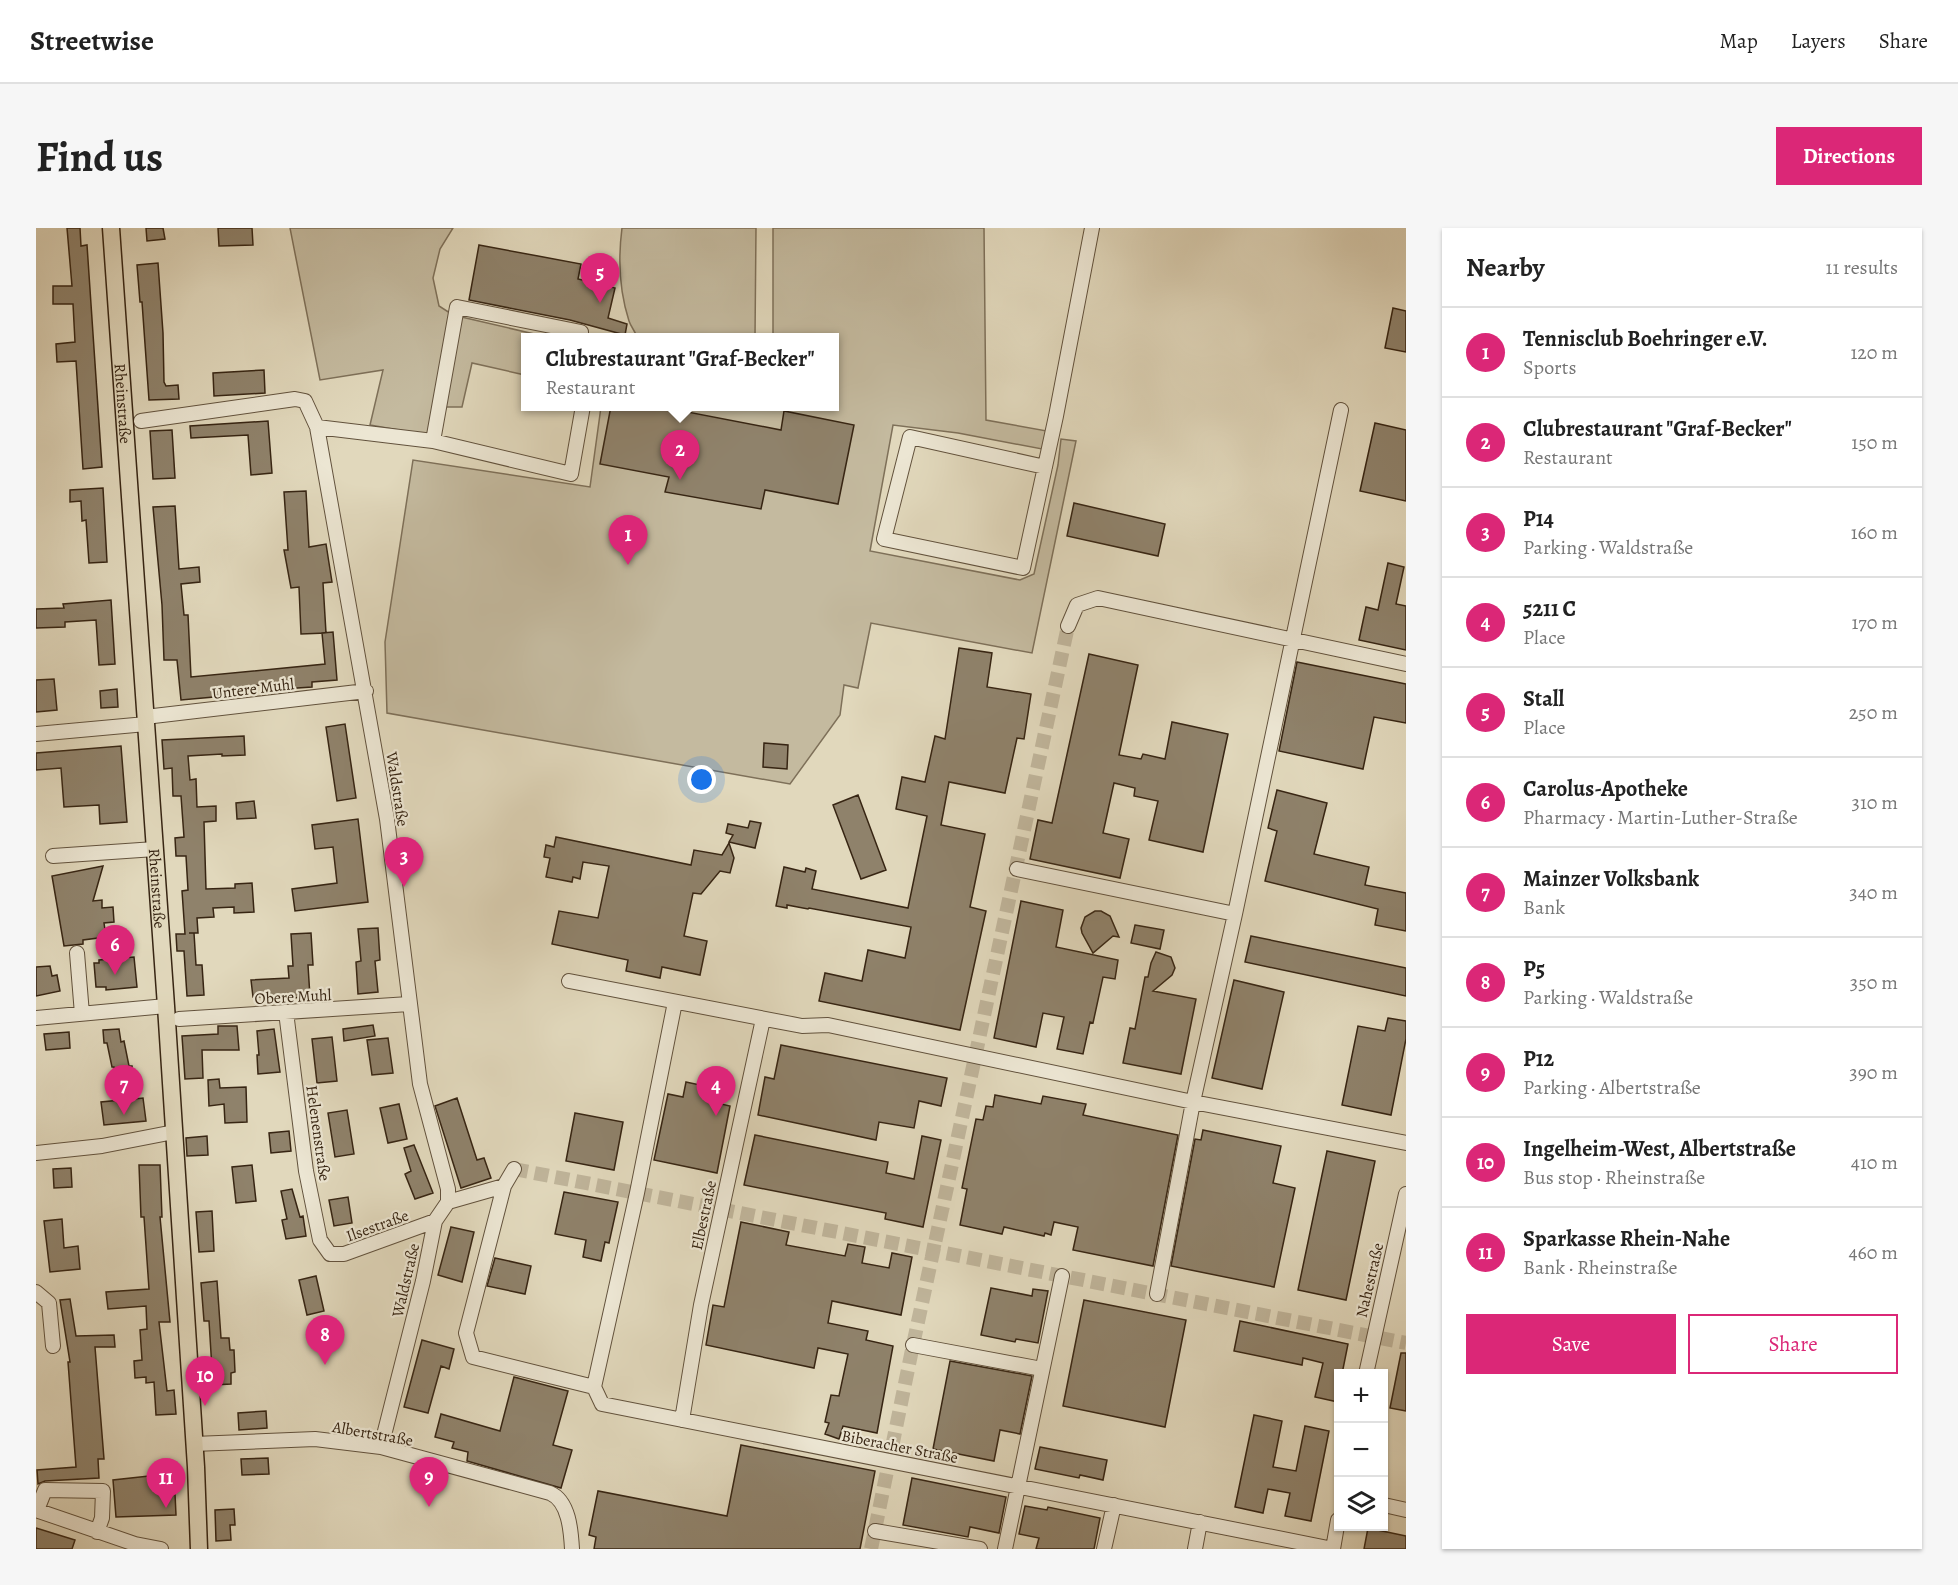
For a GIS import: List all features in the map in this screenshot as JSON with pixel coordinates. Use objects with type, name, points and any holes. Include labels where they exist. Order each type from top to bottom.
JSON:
[{"type":"main road","name":"Rheinstraße","points":[[111,228],[166,1006],[199,1549]]},
{"type":"street","points":[[1045,467],[910,437],[885,539],[1023,568],[1045,467],[1056,416],[1092,228]]},
{"type":"street","points":[[433,441],[457,307],[581,332]]},
{"type":"street","name":"Waldstraße","points":[[141,421],[295,399],[305,401],[317,426],[387,819],[420,1084],[448,1189],[448,1202],[435,1221],[423,1281],[381,1447]]},
{"type":"street","points":[[1157,1294],[1193,1102],[1341,410]]},
{"type":"street","points":[[317,426],[433,441],[571,474],[583,411]]},
{"type":"street","points":[[1068,626],[1077,605],[1098,597],[1406,664]]},
{"type":"street","name":"Untere Muhl","points":[[36,734],[366,691]]},
{"type":"street","points":[[53,856],[155,849]]},
{"type":"street","points":[[1017,869],[1235,914]]},
{"type":"street","points":[[77,953],[82,1014]]},
{"type":"street","points":[[569,981],[802,1026],[828,1025],[1193,1102],[1406,1143]]},
{"type":"street","points":[[514,1169],[504,1186],[466,1333],[472,1357],[594,1387],[637,1193],[675,1002]]},
{"type":"street","name":"Obere Muhl","points":[[179,1019],[409,1004]]},
{"type":"street","points":[[36,1018],[166,1006]]},
{"type":"street","name":"Helenenstraße","points":[[286,1012],[306,1171],[320,1240],[330,1254]]},
{"type":"street","name":"Elbestraße","points":[[682,1420],[701,1305],[763,1019]]},
{"type":"street","points":[[36,1153],[102,1146],[174,1132]]},
{"type":"street","points":[[448,1202],[504,1186]]},
{"type":"street","name":"Nahestraße","points":[[1367,1369],[1406,1194]]},
{"type":"street","name":"Ilsestraße","points":[[330,1254],[344,1254],[435,1221]]},
{"type":"street","points":[[1005,1549],[1062,1276]]},
{"type":"street","points":[[36,1292],[49,1303],[53,1346]]},
{"type":"street","points":[[913,1345],[1042,1369]]},
{"type":"street","name":"Biberacher Straße","points":[[594,1387],[602,1404],[1333,1549]]},
{"type":"street","name":"Albertstraße","points":[[194,1444],[315,1439],[381,1447],[557,1496],[562,1501],[567,1516],[572,1549]]},
{"type":"street","points":[[98,1532],[102,1518],[103,1491],[45,1490],[37,1510],[98,1532],[135,1544],[161,1549]]},
{"type":"street","points":[[1104,1549],[1114,1505]]},
{"type":"street","points":[[1388,1506],[1406,1510]]},
{"type":"street","points":[[1195,1549],[1200,1522]]},
{"type":"street","points":[[875,1531],[980,1549]]},
{"type":"street","points":[[1333,1549],[1336,1531]]},
{"type":"shaded area","points":[[290,228],[453,228],[440,249],[433,278],[439,306],[453,315],[530,333],[521,333],[521,374],[472,363],[462,407],[446,407],[439,437],[370,425],[383,370],[320,380]]},
{"type":"shaded area","points":[[622,228],[756,228],[755,333],[635,333],[629,321],[621,286]]},
{"type":"shaded area","points":[[773,228],[984,228],[986,420],[1047,431],[1042,449],[958,433],[893,425],[870,551],[1020,580],[1034,574],[1058,465],[1061,439],[1076,441],[1032,653],[871,623],[858,688],[844,685],[840,715],[790,784],[387,713],[385,642],[413,460],[590,487],[600,411],[839,411],[839,333],[773,333]]},
{"type":"building","points":[[67,228],[80,228],[81,246],[87,245],[102,467],[83,469],[76,361],[57,362],[56,344],[75,342],[73,304],[53,304],[53,286],[72,286]]},
{"type":"building","points":[[146,228],[163,228],[165,239],[147,241]]},
{"type":"building","points":[[218,228],[252,228],[253,245],[219,246]]},
{"type":"building","points":[[479,245],[581,264],[578,279],[615,288],[608,318],[627,324],[625,333],[618,333],[570,320],[469,300]]},
{"type":"building","points":[[158,263],[164,382],[166,386],[178,385],[179,399],[149,400],[137,265]]},
{"type":"building","points":[[1393,308],[1406,311],[1406,352],[1385,348]]},
{"type":"building","points":[[264,370],[265,393],[214,396],[213,373]]},
{"type":"building","points":[[610,411],[682,411],[781,430],[784,411],[854,425],[838,504],[765,490],[761,509],[665,492],[669,477],[600,464]]},
{"type":"building","points":[[268,421],[272,473],[251,475],[248,435],[191,438],[190,426]]},
{"type":"building","points":[[1375,423],[1406,430],[1406,501],[1360,491]]},
{"type":"building","points":[[172,430],[175,478],[153,479],[150,431]]},
{"type":"building","points":[[103,488],[107,562],[89,563],[86,520],[82,521],[81,501],[70,502],[70,490]]},
{"type":"building","points":[[306,491],[309,547],[326,544],[332,582],[323,583],[326,633],[301,634],[299,587],[291,588],[284,550],[288,550],[284,492]]},
{"type":"building","points":[[1074,503],[1165,524],[1158,556],[1067,536]]},
{"type":"building","points":[[175,506],[179,569],[199,567],[200,582],[181,584],[184,615],[188,615],[191,677],[325,664],[322,633],[333,632],[337,680],[312,682],[312,687],[268,690],[268,684],[225,689],[225,696],[181,700],[177,660],[164,660],[162,605],[153,507]]},
{"type":"building","points":[[1388,563],[1404,567],[1396,604],[1406,606],[1406,650],[1359,640],[1366,607],[1378,610]]},
{"type":"building","points":[[111,600],[115,664],[99,665],[96,620],[65,622],[65,627],[36,628],[36,609],[64,608],[63,604]]},
{"type":"building","points":[[959,648],[992,653],[987,687],[1031,694],[1024,739],[1017,738],[1005,793],[949,782],[941,825],[985,834],[970,907],[986,911],[960,1030],[819,1001],[825,973],[862,981],[868,950],[905,958],[911,927],[809,908],[776,906],[784,867],[805,872],[806,868],[816,871],[812,889],[908,908],[927,816],[896,809],[902,777],[925,782],[935,736],[945,739]]},
{"type":"building","points":[[1089,654],[1138,665],[1119,755],[1141,759],[1143,754],[1165,759],[1172,722],[1228,734],[1203,852],[1149,840],[1158,801],[1134,796],[1135,788],[1114,783],[1103,833],[1129,839],[1120,878],[1030,859],[1038,820],[1052,823]]},
{"type":"building","points":[[1297,662],[1406,684],[1406,723],[1374,717],[1363,769],[1279,751]]},
{"type":"building","points":[[54,679],[57,710],[36,712],[36,680]]},
{"type":"building","points":[[117,689],[118,707],[101,708],[100,691]]},
{"type":"building","points":[[345,724],[356,798],[337,801],[326,727]]},
{"type":"building","points":[[244,736],[245,755],[188,756],[190,780],[196,779],[197,807],[216,806],[216,821],[204,822],[206,889],[235,888],[235,884],[252,883],[254,912],[234,913],[234,907],[213,908],[214,917],[197,918],[198,933],[194,933],[196,965],[202,965],[204,995],[187,996],[184,951],[177,951],[176,934],[185,934],[182,891],[188,890],[186,856],[176,856],[175,838],[184,837],[181,796],[173,796],[172,768],[164,769],[162,740]]},
{"type":"building","points":[[764,743],[788,745],[787,769],[763,767]]},
{"type":"building","points":[[121,746],[127,822],[100,824],[99,805],[64,807],[61,768],[36,770],[36,753]]},
{"type":"building","points":[[1277,790],[1327,803],[1314,854],[1369,867],[1365,885],[1406,893],[1406,931],[1375,925],[1378,909],[1265,881],[1277,831],[1268,828]]},
{"type":"building","points":[[858,795],[886,870],[861,879],[833,805]]},
{"type":"building","points":[[254,801],[256,818],[237,819],[236,803]]},
{"type":"building","points":[[358,819],[368,902],[295,911],[292,889],[337,883],[333,847],[315,849],[312,825]]},
{"type":"building","points":[[750,821],[761,823],[755,848],[729,842],[733,835],[726,833],[728,824],[748,828]]},
{"type":"building","points":[[556,837],[691,865],[694,850],[722,855],[729,843],[734,858],[730,873],[720,871],[701,894],[693,893],[684,936],[707,941],[700,975],[662,967],[660,978],[626,971],[628,960],[552,944],[559,911],[598,918],[609,866],[583,862],[580,879],[573,877],[572,882],[546,877],[550,858],[544,857],[546,845],[554,847]]},
{"type":"building","points":[[103,866],[93,901],[102,900],[102,908],[113,907],[114,922],[104,923],[106,937],[83,940],[83,944],[64,946],[52,876]]},
{"type":"building","points":[[1021,901],[1063,910],[1056,947],[1118,960],[1115,979],[1103,977],[1093,1023],[1090,1022],[1083,1054],[1057,1049],[1064,1017],[1043,1013],[1036,1047],[994,1038]]},
{"type":"building","points":[[1095,911],[1101,911],[1110,916],[1119,937],[1113,936],[1093,953],[1081,928],[1085,917]]},
{"type":"building","points":[[1135,925],[1164,930],[1160,949],[1131,943]]},
{"type":"building","points":[[378,928],[380,960],[375,961],[378,992],[358,994],[356,962],[361,961],[358,929]]},
{"type":"building","points":[[311,933],[313,965],[308,965],[310,997],[291,998],[291,995],[253,997],[251,980],[289,978],[288,966],[293,966],[291,934]]},
{"type":"building","points":[[1251,936],[1406,968],[1406,996],[1245,962]]},
{"type":"building","points":[[1156,952],[1171,957],[1175,968],[1172,975],[1153,991],[1196,999],[1181,1074],[1123,1063],[1130,1028],[1135,1029],[1145,977],[1148,977]]},
{"type":"building","points":[[134,957],[137,987],[106,990],[106,987],[96,987],[94,963],[99,963],[99,960]]},
{"type":"building","points":[[50,966],[52,976],[57,975],[60,991],[36,996],[36,967]]},
{"type":"building","points":[[1234,980],[1284,992],[1262,1089],[1212,1078]]},
{"type":"building","points":[[1388,1018],[1406,1021],[1406,1039],[1391,1115],[1342,1105],[1358,1026],[1385,1031]]},
{"type":"building","points":[[373,1025],[375,1036],[344,1041],[343,1029]]},
{"type":"building","points":[[218,1026],[237,1026],[239,1050],[202,1050],[203,1078],[185,1079],[182,1036],[218,1034]]},
{"type":"building","points":[[119,1029],[129,1066],[132,1066],[135,1099],[143,1098],[146,1121],[104,1125],[101,1102],[121,1100],[119,1080],[116,1080],[107,1043],[104,1043],[103,1030]]},
{"type":"building","points":[[274,1029],[280,1072],[258,1074],[257,1031]]},
{"type":"building","points":[[69,1032],[70,1048],[46,1050],[44,1034]]},
{"type":"building","points":[[332,1037],[337,1081],[317,1083],[312,1039]]},
{"type":"building","points":[[388,1038],[393,1073],[372,1075],[367,1040]]},
{"type":"building","points":[[781,1045],[947,1078],[941,1106],[919,1101],[914,1128],[879,1122],[876,1140],[758,1115],[765,1077],[774,1079]]},
{"type":"building","points":[[219,1079],[220,1088],[246,1087],[247,1122],[225,1123],[224,1104],[209,1106],[208,1080]]},
{"type":"building","points":[[686,1082],[723,1092],[721,1104],[730,1106],[717,1173],[654,1160],[668,1094],[683,1097]]},
{"type":"building","points":[[995,1095],[1041,1104],[1043,1096],[1086,1104],[1083,1115],[1178,1135],[1153,1266],[1073,1250],[1078,1227],[1054,1222],[1051,1235],[1045,1233],[1044,1236],[1004,1227],[1002,1234],[960,1225],[967,1189],[962,1188],[976,1119],[983,1120],[986,1106],[993,1107]]},
{"type":"building","points":[[457,1098],[477,1160],[484,1158],[491,1178],[461,1188],[435,1106]]},
{"type":"building","points":[[399,1104],[407,1139],[388,1143],[380,1108]]},
{"type":"building","points":[[347,1110],[354,1154],[335,1157],[328,1113]]},
{"type":"building","points":[[575,1113],[623,1122],[614,1170],[566,1161]]},
{"type":"building","points":[[1203,1130],[1281,1146],[1273,1183],[1295,1188],[1274,1287],[1171,1266],[1195,1139],[1201,1140]]},
{"type":"building","points":[[289,1131],[291,1151],[271,1153],[269,1133]]},
{"type":"building","points":[[755,1135],[888,1162],[886,1173],[914,1179],[922,1136],[941,1140],[923,1227],[885,1219],[886,1213],[744,1185]]},
{"type":"building","points":[[207,1136],[208,1155],[187,1156],[186,1138]]},
{"type":"building","points":[[414,1145],[433,1193],[415,1199],[405,1174],[411,1171],[404,1148]]},
{"type":"building","points":[[1327,1151],[1375,1161],[1346,1300],[1298,1290]]},
{"type":"building","points":[[139,1165],[160,1165],[162,1217],[160,1217],[170,1322],[159,1322],[167,1391],[174,1390],[176,1414],[156,1415],[154,1382],[146,1383],[146,1377],[135,1378],[134,1361],[142,1360],[140,1330],[147,1329],[146,1306],[108,1309],[106,1292],[149,1289],[144,1217],[141,1217]]},
{"type":"building","points":[[252,1165],[256,1201],[236,1203],[232,1167]]},
{"type":"building","points":[[71,1168],[72,1187],[54,1188],[53,1169]]},
{"type":"building","points":[[292,1189],[300,1217],[303,1216],[306,1236],[286,1239],[282,1220],[287,1219],[281,1191]]},
{"type":"building","points":[[564,1192],[618,1202],[609,1243],[605,1242],[601,1261],[583,1257],[586,1240],[555,1234]]},
{"type":"building","points":[[348,1197],[352,1223],[334,1226],[329,1200]]},
{"type":"building","points":[[212,1211],[214,1251],[199,1252],[196,1212]]},
{"type":"building","points":[[62,1219],[64,1248],[78,1246],[80,1269],[50,1272],[44,1221]]},
{"type":"building","points":[[741,1222],[789,1232],[786,1245],[845,1256],[848,1244],[865,1247],[862,1263],[889,1268],[892,1253],[912,1257],[901,1315],[832,1301],[828,1323],[868,1331],[866,1340],[893,1346],[877,1433],[843,1426],[839,1439],[825,1434],[829,1423],[825,1422],[831,1395],[839,1396],[848,1354],[818,1348],[814,1368],[706,1345],[713,1305],[724,1307]]},
{"type":"building","points":[[451,1227],[474,1232],[462,1282],[438,1275]]},
{"type":"building","points":[[495,1258],[531,1266],[525,1294],[487,1286]]},
{"type":"building","points":[[316,1276],[324,1311],[307,1315],[299,1280]]},
{"type":"building","points":[[217,1281],[221,1338],[229,1338],[230,1350],[234,1350],[235,1372],[231,1373],[231,1384],[213,1385],[209,1321],[204,1321],[201,1283]]},
{"type":"building","points":[[991,1288],[1032,1296],[1033,1289],[1048,1291],[1038,1343],[1016,1339],[1015,1342],[981,1335]]},
{"type":"building","points":[[70,1299],[76,1336],[114,1335],[115,1347],[95,1347],[104,1459],[98,1459],[99,1478],[45,1481],[38,1484],[37,1470],[76,1467],[68,1362],[70,1362],[60,1300]]},
{"type":"building","points":[[1084,1300],[1186,1320],[1165,1427],[1063,1406]]},
{"type":"building","points":[[1240,1321],[1348,1344],[1343,1369],[1334,1369],[1334,1401],[1315,1397],[1323,1363],[1303,1358],[1302,1365],[1234,1351]]},
{"type":"building","points":[[422,1340],[454,1349],[449,1369],[441,1366],[428,1413],[404,1407]]},
{"type":"building","points":[[1401,1353],[1406,1353],[1406,1411],[1390,1408]]},
{"type":"building","points":[[950,1361],[1032,1376],[1020,1434],[1000,1430],[994,1461],[933,1449]]},
{"type":"building","points":[[514,1377],[568,1391],[553,1445],[572,1450],[561,1488],[467,1461],[468,1452],[452,1448],[454,1442],[435,1437],[441,1414],[500,1431]]},
{"type":"building","points":[[266,1411],[267,1428],[239,1430],[238,1413]]},
{"type":"building","points":[[1254,1415],[1282,1421],[1273,1467],[1296,1471],[1305,1426],[1329,1431],[1311,1521],[1285,1516],[1290,1493],[1268,1489],[1263,1513],[1235,1507]]},
{"type":"building","points":[[741,1445],[875,1471],[860,1549],[594,1549],[596,1537],[589,1535],[598,1491],[727,1516]]},
{"type":"building","points":[[1040,1447],[1107,1460],[1103,1480],[1080,1475],[1079,1478],[1035,1469]]},
{"type":"building","points":[[268,1458],[269,1474],[242,1475],[241,1459]]},
{"type":"building","points":[[167,1474],[169,1494],[175,1494],[176,1515],[116,1517],[113,1480]]},
{"type":"building","points":[[912,1478],[1006,1497],[999,1533],[970,1527],[968,1537],[903,1525]]},
{"type":"building","points":[[1025,1506],[1047,1510],[1048,1507],[1100,1518],[1094,1549],[1036,1549],[1039,1538],[1019,1534]]},
{"type":"building","points":[[234,1509],[235,1525],[230,1525],[231,1540],[216,1541],[215,1510]]},
{"type":"building","points":[[36,1528],[75,1540],[72,1549],[36,1549]]},
{"type":"building","points":[[1367,1531],[1382,1531],[1406,1536],[1406,1549],[1364,1549]]},
{"type":"tunnel","points":[[871,1549],[1068,626]]},
{"type":"tunnel","points":[[514,1169],[1406,1343]]},
{"type":"place","name":"Stall","points":[[600,303]]},
{"type":"place","name":"Clubrestaurant \"Graf-Becker\"","points":[[680,480]]},
{"type":"place","name":"Tennisclub Boehringer e.V.","points":[[628,565]]},
{"type":"place","name":"P14","points":[[404,887]]},
{"type":"place","name":"Carolus-Apotheke","points":[[115,975]]},
{"type":"place","name":"Mainzer Volksbank","points":[[124,1115]]},
{"type":"place","name":"5211 C","points":[[716,1116]]},
{"type":"place","name":"P5","points":[[325,1365]]},
{"type":"place","name":"Ingelheim-West, Albertstraße","points":[[205,1406]]},
{"type":"place","name":"P12","points":[[429,1507]]},
{"type":"place","name":"Sparkasse Rhein-Nahe","points":[[166,1508]]}]
